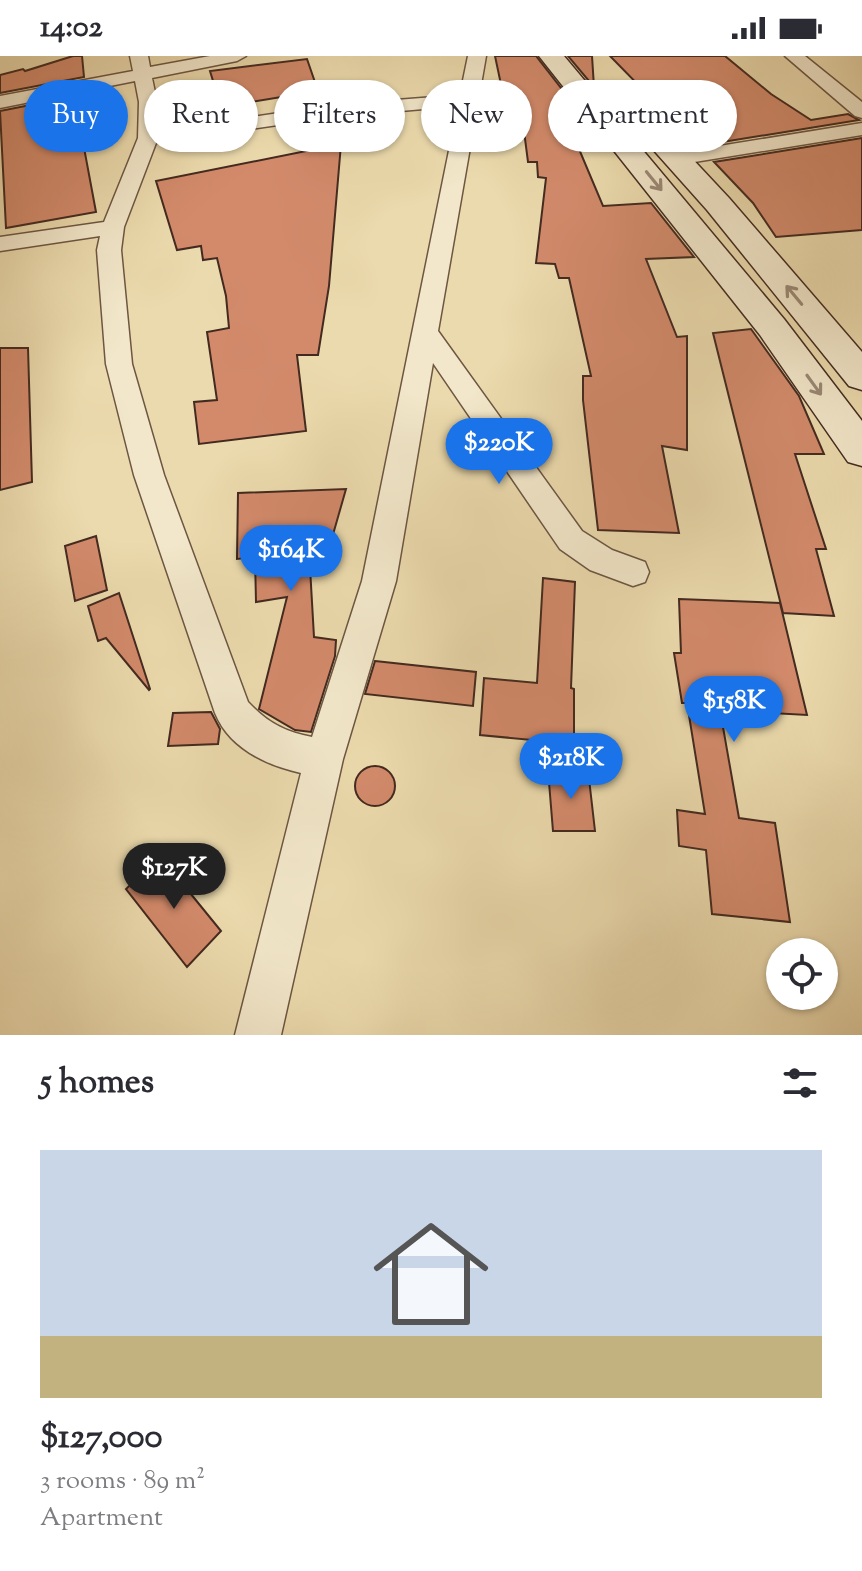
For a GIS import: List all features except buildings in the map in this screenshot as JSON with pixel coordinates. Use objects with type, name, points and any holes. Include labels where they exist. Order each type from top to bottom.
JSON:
[{"type":"main road","points":[[551,56],[772,327],[862,451]]},
{"type":"main road","points":[[582,56],[676,159],[862,377]]},
{"type":"street","points":[[0,102],[141,64],[237,56]]},
{"type":"street","points":[[472,80],[477,56]]},
{"type":"street","points":[[794,56],[862,112]]},
{"type":"street","points":[[258,124],[332,111],[421,104]]},
{"type":"street","points":[[676,159],[862,129]]},
{"type":"street","points":[[144,148],[113,227],[109,250],[119,364],[134,427],[233,713],[254,737],[289,752],[324,759]]},
{"type":"street","points":[[258,1035],[324,759],[379,581],[460,152]]},
{"type":"street","points":[[0,244],[113,227]]},
{"type":"street","points":[[424,330],[571,540],[601,560],[633,572]]}]
